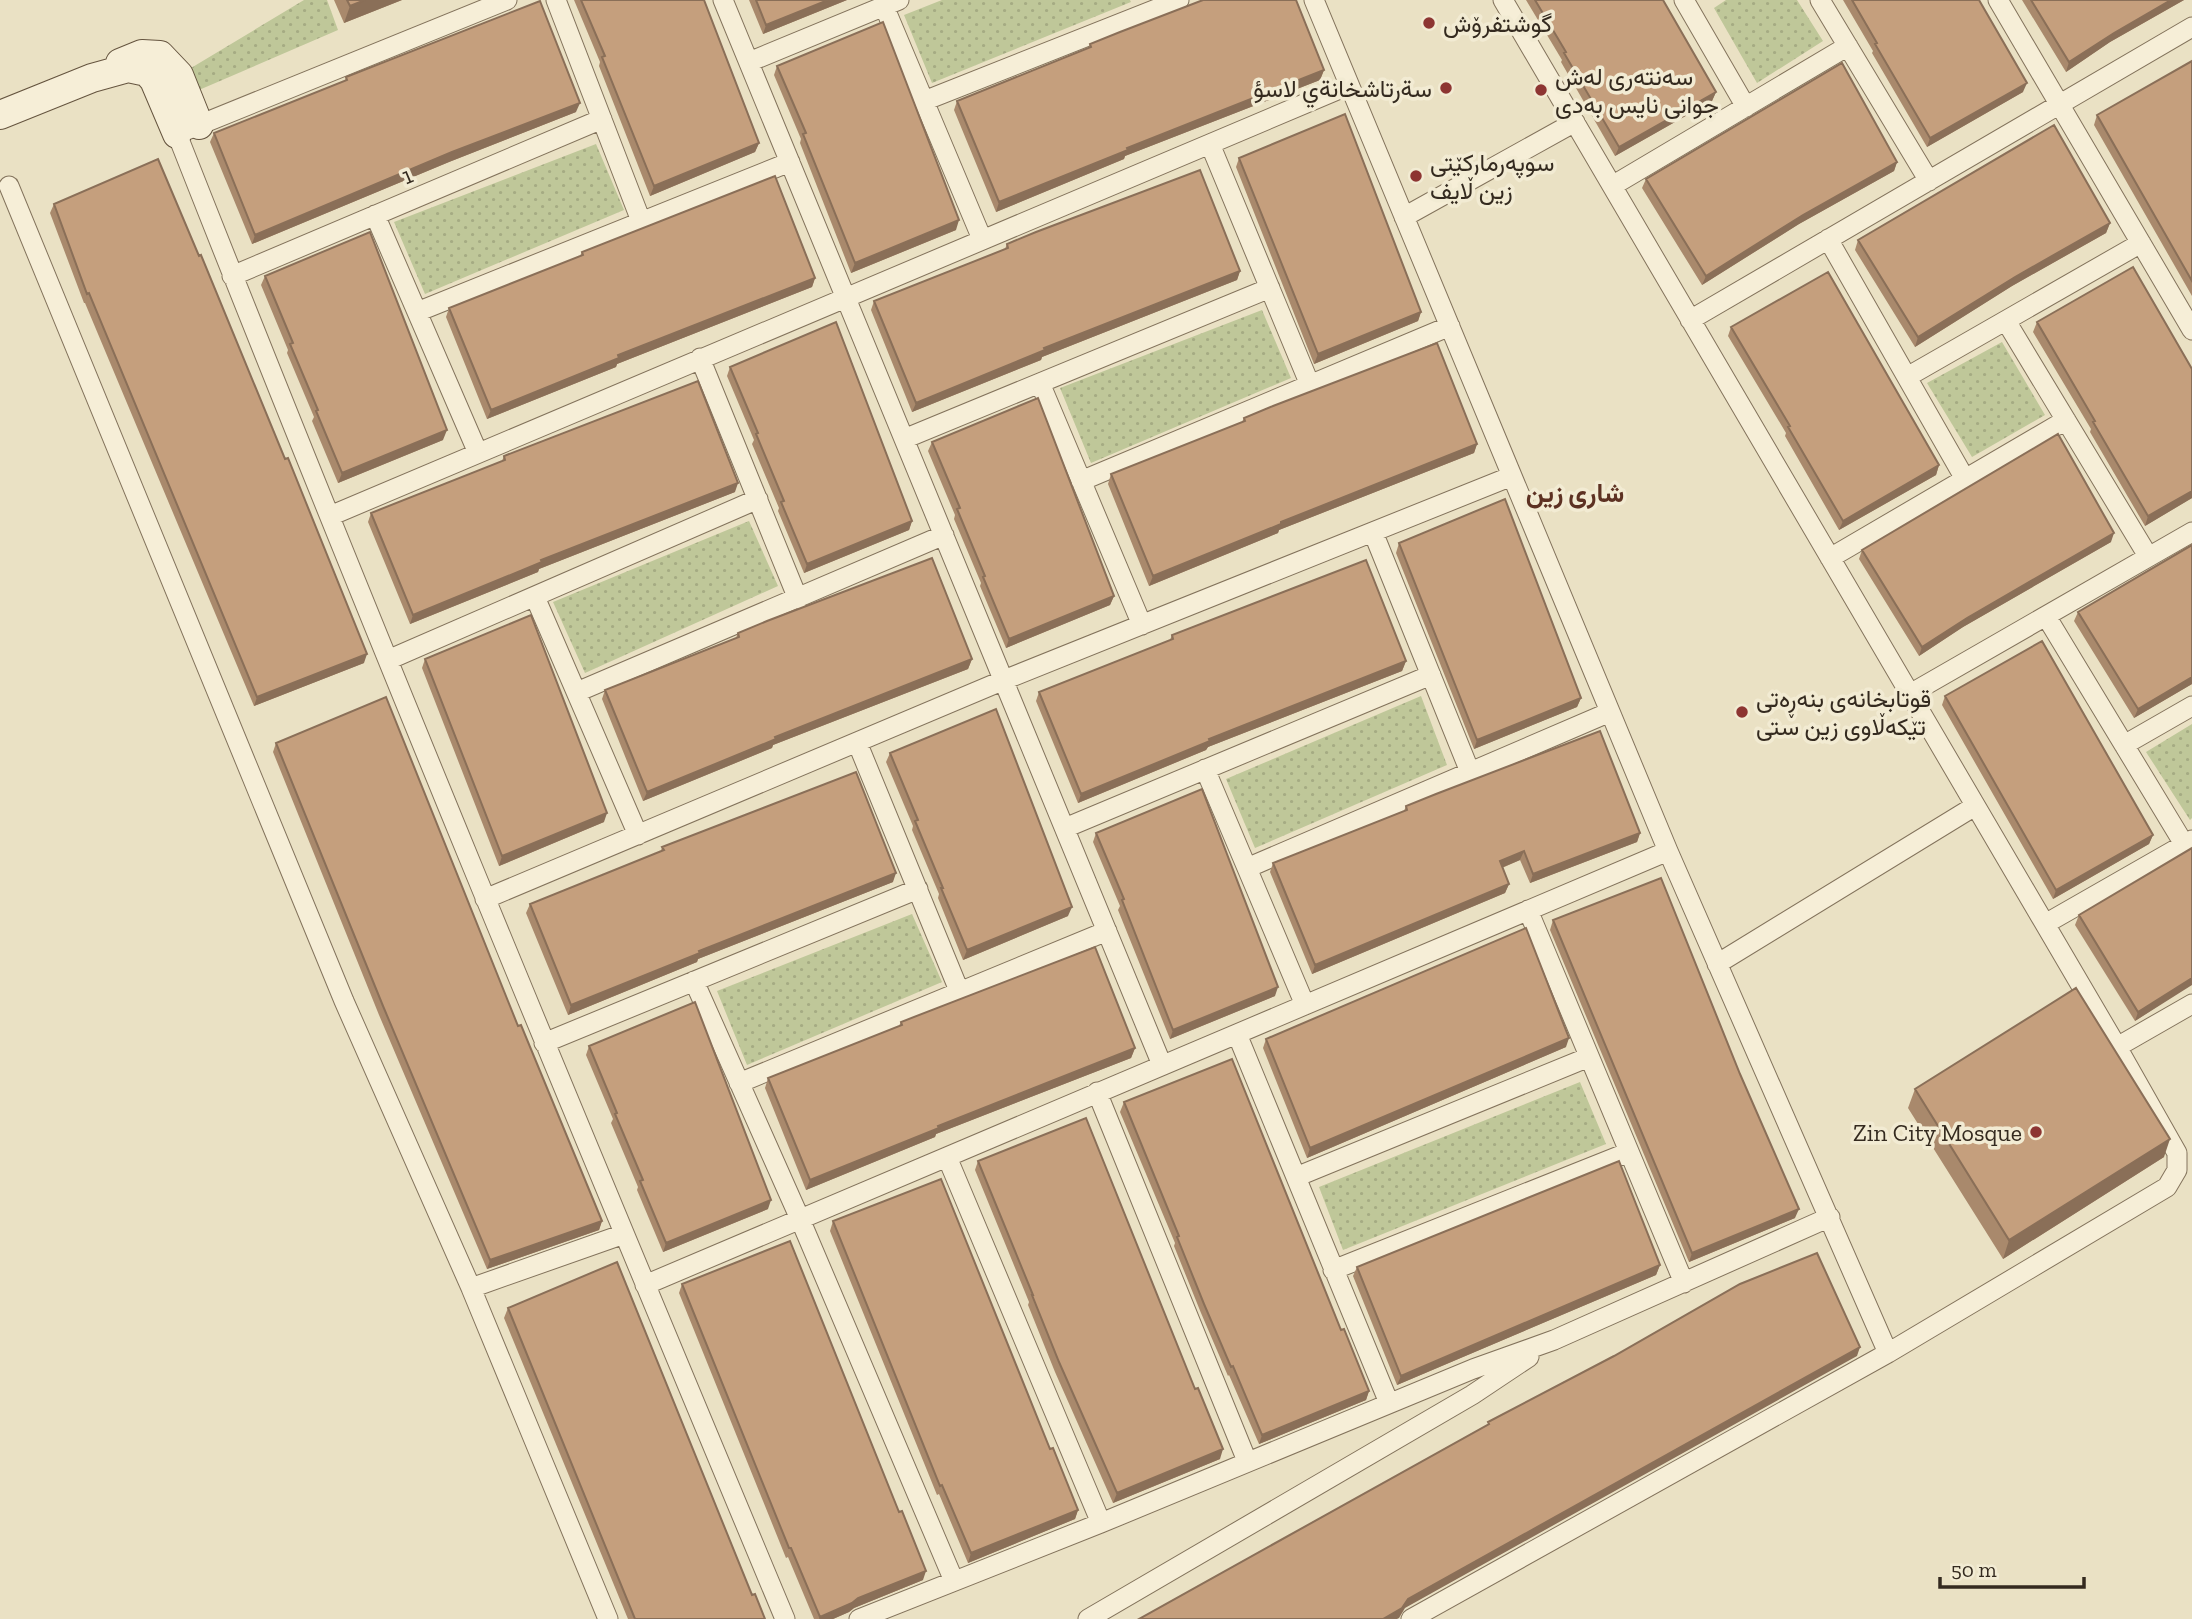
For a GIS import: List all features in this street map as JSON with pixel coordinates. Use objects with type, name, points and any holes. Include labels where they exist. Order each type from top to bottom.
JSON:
[{"type":"street","points":[[188,130],[507,0]]},
{"type":"street","points":[[556,0],[641,221]]},
{"type":"street","points":[[723,0],[1163,1065]]},
{"type":"street","points":[[924,101],[1145,6],[1179,0]]},
{"type":"street","points":[[1314,0],[1668,851],[1888,1353]]},
{"type":"street","points":[[1410,1619],[1888,1353],[2167,1187],[2177,1170],[2177,1153],[2117,1047],[1503,0]]},
{"type":"street","points":[[1820,0],[1929,181]]},
{"type":"street","points":[[1998,0],[2192,330]]},
{"type":"street","points":[[1688,1],[1746,107]]},
{"type":"street","points":[[749,62],[891,3],[924,101],[982,239]]},
{"type":"street","points":[[1690,320],[2059,105],[2190,32]]},
{"type":"street","points":[[1612,186],[1848,46]]},
{"type":"street","points":[[0,115],[92,78],[142,54],[160,55],[179,75],[188,130],[232,276],[485,900],[785,1619]]},
{"type":"street","points":[[330,516],[1349,85]]},
{"type":"street","name":"1","points":[[232,276],[602,119]]},
{"type":"street","points":[[1404,217],[1575,122]]},
{"type":"street","points":[[1210,144],[1310,385]]},
{"type":"street","points":[[417,312],[790,162]]},
{"type":"street","points":[[9,186],[344,1001],[471,1288],[608,1619]]},
{"type":"street","points":[[375,215],[478,453]]},
{"type":"street","points":[[1828,239],[1965,479]]},
{"type":"street","points":[[1907,377],[2141,243]]},
{"type":"street","points":[[904,439],[1270,288]]},
{"type":"street","points":[[2007,321],[2148,556]]},
{"type":"street","points":[[1082,481],[1450,326]]},
{"type":"street","points":[[701,358],[798,598]]},
{"type":"street","points":[[1040,383],[1142,625]]},
{"type":"street","points":[[1830,558],[2066,420]]},
{"type":"street","points":[[485,900],[1004,680],[1512,476]]},
{"type":"street","points":[[388,660],[758,499]]},
{"type":"street","points":[[1373,531],[1470,772]]},
{"type":"street","points":[[1910,694],[2192,532]]},
{"type":"street","points":[[576,692],[944,535]]},
{"type":"street","points":[[536,597],[638,835]]},
{"type":"street","points":[[2045,924],[2188,842],[2124,745],[2046,616]]},
{"type":"street","points":[[1065,828],[1430,675]]},
{"type":"street","points":[[2124,745],[2192,706]]},
{"type":"street","points":[[1247,868],[1610,712]]},
{"type":"street","points":[[857,742],[960,993]]},
{"type":"street","points":[[1205,769],[1305,1005]]},
{"type":"street","points":[[1717,964],[1975,806]]},
{"type":"street","points":[[645,1285],[1668,851]]},
{"type":"street","points":[[544,1043],[918,889]]},
{"type":"street","points":[[1528,910],[1684,1283]]},
{"type":"street","points":[[740,1083],[1107,930]]},
{"type":"street","points":[[694,981],[800,1219],[954,1581]]},
{"type":"street","points":[[2117,1047],[2192,1004]]},
{"type":"street","points":[[1237,1034],[1389,1403]]},
{"type":"street","points":[[1296,1177],[1589,1057]]},
{"type":"street","points":[[1097,1092],[1247,1461]]},
{"type":"street","points":[[1334,1270],[1629,1152]]},
{"type":"street","points":[[947,1157],[1101,1523]]},
{"type":"street","points":[[859,1619],[1101,1523],[1473,1369],[1554,1340],[1830,1217]]},
{"type":"street","points":[[471,1288],[624,1234]]},
{"type":"street","points":[[1088,1619],[1472,1395],[1554,1340]]},
{"type":"green space","points":[[304,0],[327,0],[338,30],[199,90],[191,68]]},
{"type":"green space","points":[[942,0],[1131,2],[932,83],[904,15]]},
{"type":"green space","points":[[1726,0],[1797,0],[1823,41],[1757,83],[1714,8]]},
{"type":"green space","points":[[596,144],[624,210],[425,294],[394,222]]},
{"type":"green space","points":[[1262,310],[1291,378],[1091,463],[1060,388]]},
{"type":"green space","points":[[2002,342],[2045,415],[1972,457],[1927,383]]},
{"type":"green space","points":[[749,521],[778,586],[585,673],[553,602]]},
{"type":"green space","points":[[1421,696],[1447,765],[1255,848],[1226,779]]},
{"type":"green space","points":[[2192,724],[2192,818],[2190,820],[2146,752]]},
{"type":"green space","points":[[912,914],[942,982],[747,1065],[717,991]]},
{"type":"green space","points":[[1580,1082],[1606,1144],[1343,1250],[1319,1187]]},
{"type":"building","points":[[347,0],[365,0],[350,6]]},
{"type":"building","points":[[581,0],[704,0],[759,143],[654,186]]},
{"type":"building","points":[[756,0],[828,0],[766,25]]},
{"type":"building","points":[[1203,0],[1296,0],[1324,70],[999,202],[957,101],[1091,47],[1090,44]]},
{"type":"building","points":[[1535,0],[1663,0],[1716,92],[1619,147]]},
{"type":"building","points":[[1852,0],[1979,0],[2027,83],[1930,138]]},
{"type":"building","points":[[2031,0],[2171,0],[2069,62]]},
{"type":"building","points":[[540,1],[580,103],[452,152],[255,235],[214,133],[347,80],[346,77]]},
{"type":"building","points":[[883,22],[959,220],[855,263],[803,134],[806,133],[777,66]]},
{"type":"building","points":[[2192,61],[2192,281],[2097,115]]},
{"type":"building","points":[[1842,63],[1897,162],[1803,215],[1706,276],[1646,179]]},
{"type":"building","points":[[1345,114],[1421,312],[1318,354],[1239,158]]},
{"type":"building","points":[[2054,125],[2110,223],[1918,337],[1858,240]]},
{"type":"building","points":[[158,159],[199,256],[201,255],[285,459],[288,458],[367,654],[257,697],[89,293],[87,294],[54,204]]},
{"type":"building","points":[[1200,170],[1240,271],[1044,348],[1045,350],[916,403],[874,301],[1008,248],[1007,244],[1036,232]]},
{"type":"building","points":[[775,176],[815,278],[618,355],[619,358],[491,410],[449,308]]},
{"type":"building","points":[[370,232],[447,430],[342,473],[265,276]]},
{"type":"building","points":[[2133,267],[2192,369],[2192,491],[2148,516],[2037,322]]},
{"type":"building","points":[[1828,272],[1939,465],[1843,521],[1731,327]]},
{"type":"building","points":[[836,322],[912,521],[807,564],[730,367]]},
{"type":"building","points":[[1437,343],[1477,444],[1153,576],[1111,474],[1245,421],[1244,418],[1273,406]]},
{"type":"building","points":[[698,381],[738,483],[541,560],[542,562],[413,615],[371,513],[505,460],[504,456]]},
{"type":"building","points":[[1038,398],[1114,596],[1009,639],[932,442]]},
{"type":"building","points":[[2058,434],[2114,533],[1922,647],[1862,550]]},
{"type":"building","points":[[1505,499],[1581,698],[1477,740],[1399,543]]},
{"type":"building","points":[[2192,545],[2192,677],[2138,709],[2078,612]]},
{"type":"building","points":[[932,558],[972,659],[775,737],[776,739],[647,792],[605,690],[739,637],[738,633],[767,621]]},
{"type":"building","points":[[1366,560],[1406,661],[1209,739],[1210,741],[1081,794],[1039,692],[1173,639],[1172,635]]},
{"type":"building","points":[[531,615],[607,813],[502,856],[425,659]]},
{"type":"building","points":[[2042,641],[2153,835],[2056,890],[1945,696]]},
{"type":"building","points":[[386,697],[518,1026],[521,1025],[602,1221],[490,1260],[276,743]]},
{"type":"building","points":[[996,709],[1072,907],[967,950],[890,753]]},
{"type":"building","points":[[1600,731],[1640,833],[1533,874],[1524,851],[1500,861],[1509,884],[1315,965],[1273,863],[1407,810],[1406,806]]},
{"type":"building","points":[[856,772],[896,873],[571,1005],[530,904],[664,850],[662,847]]},
{"type":"building","points":[[1202,789],[1278,987],[1173,1030],[1096,833]]},
{"type":"building","points":[[2192,848],[2192,978],[2138,1012],[2079,915]]},
{"type":"building","points":[[1661,878],[1740,1074],[1799,1209],[1692,1253],[1553,920]]},
{"type":"building","points":[[1526,928],[1569,1038],[1310,1148],[1266,1039]]},
{"type":"building","points":[[1095,947],[1135,1048],[810,1180],[768,1078],[902,1025],[901,1022]]},
{"type":"building","name":"Zin City Mosque","points":[[2076,988],[2170,1139],[2009,1240],[1915,1089]]},
{"type":"building","points":[[695,1002],[771,1200],[666,1243],[589,1046]]},
{"type":"building","points":[[1232,1059],[1341,1330],[1344,1329],[1369,1391],[1262,1435],[1204,1304],[1124,1102]]},
{"type":"building","points":[[1086,1118],[1195,1389],[1198,1388],[1223,1449],[1117,1493],[1059,1362],[978,1161]]},
{"type":"building","points":[[1619,1161],[1660,1265],[1401,1376],[1357,1267]]},
{"type":"building","points":[[941,1179],[1050,1449],[1053,1448],[1078,1510],[971,1553],[942,1485],[940,1486],[833,1221]]},
{"type":"building","points":[[790,1241],[899,1512],[902,1511],[926,1571],[858,1598],[820,1617],[789,1548],[682,1284]]},
{"type":"building","points":[[1817,1253],[1860,1347],[1408,1599],[1402,1608],[1383,1619],[1139,1619],[1489,1424],[1488,1422],[1614,1356],[1740,1284]]},
{"type":"building","points":[[617,1262],[752,1595],[755,1594],[765,1619],[635,1619],[508,1308]]},
{"type":"place","name":"گوشتفرۆش","points":[[1429,23]]},
{"type":"place","name":"سةرتاشخانةي لاسؤ","points":[[1446,88]]},
{"type":"place","name":"سەنتەری لەش جوانی نایس بەدی","points":[[1541,90]]},
{"type":"place","name":"سوپەرماركێتی زین ڵایف","points":[[1416,176]]},
{"type":"place","name":"قوتابخانەی بنەڕەتی تێکەڵاوی زین ستی","points":[[1742,712]]},
{"type":"place","name":"Zin City Mosque","points":[[2036,1132]]},
{"type":"district","name":"شاری زین","points":[[1575,493]]}]
